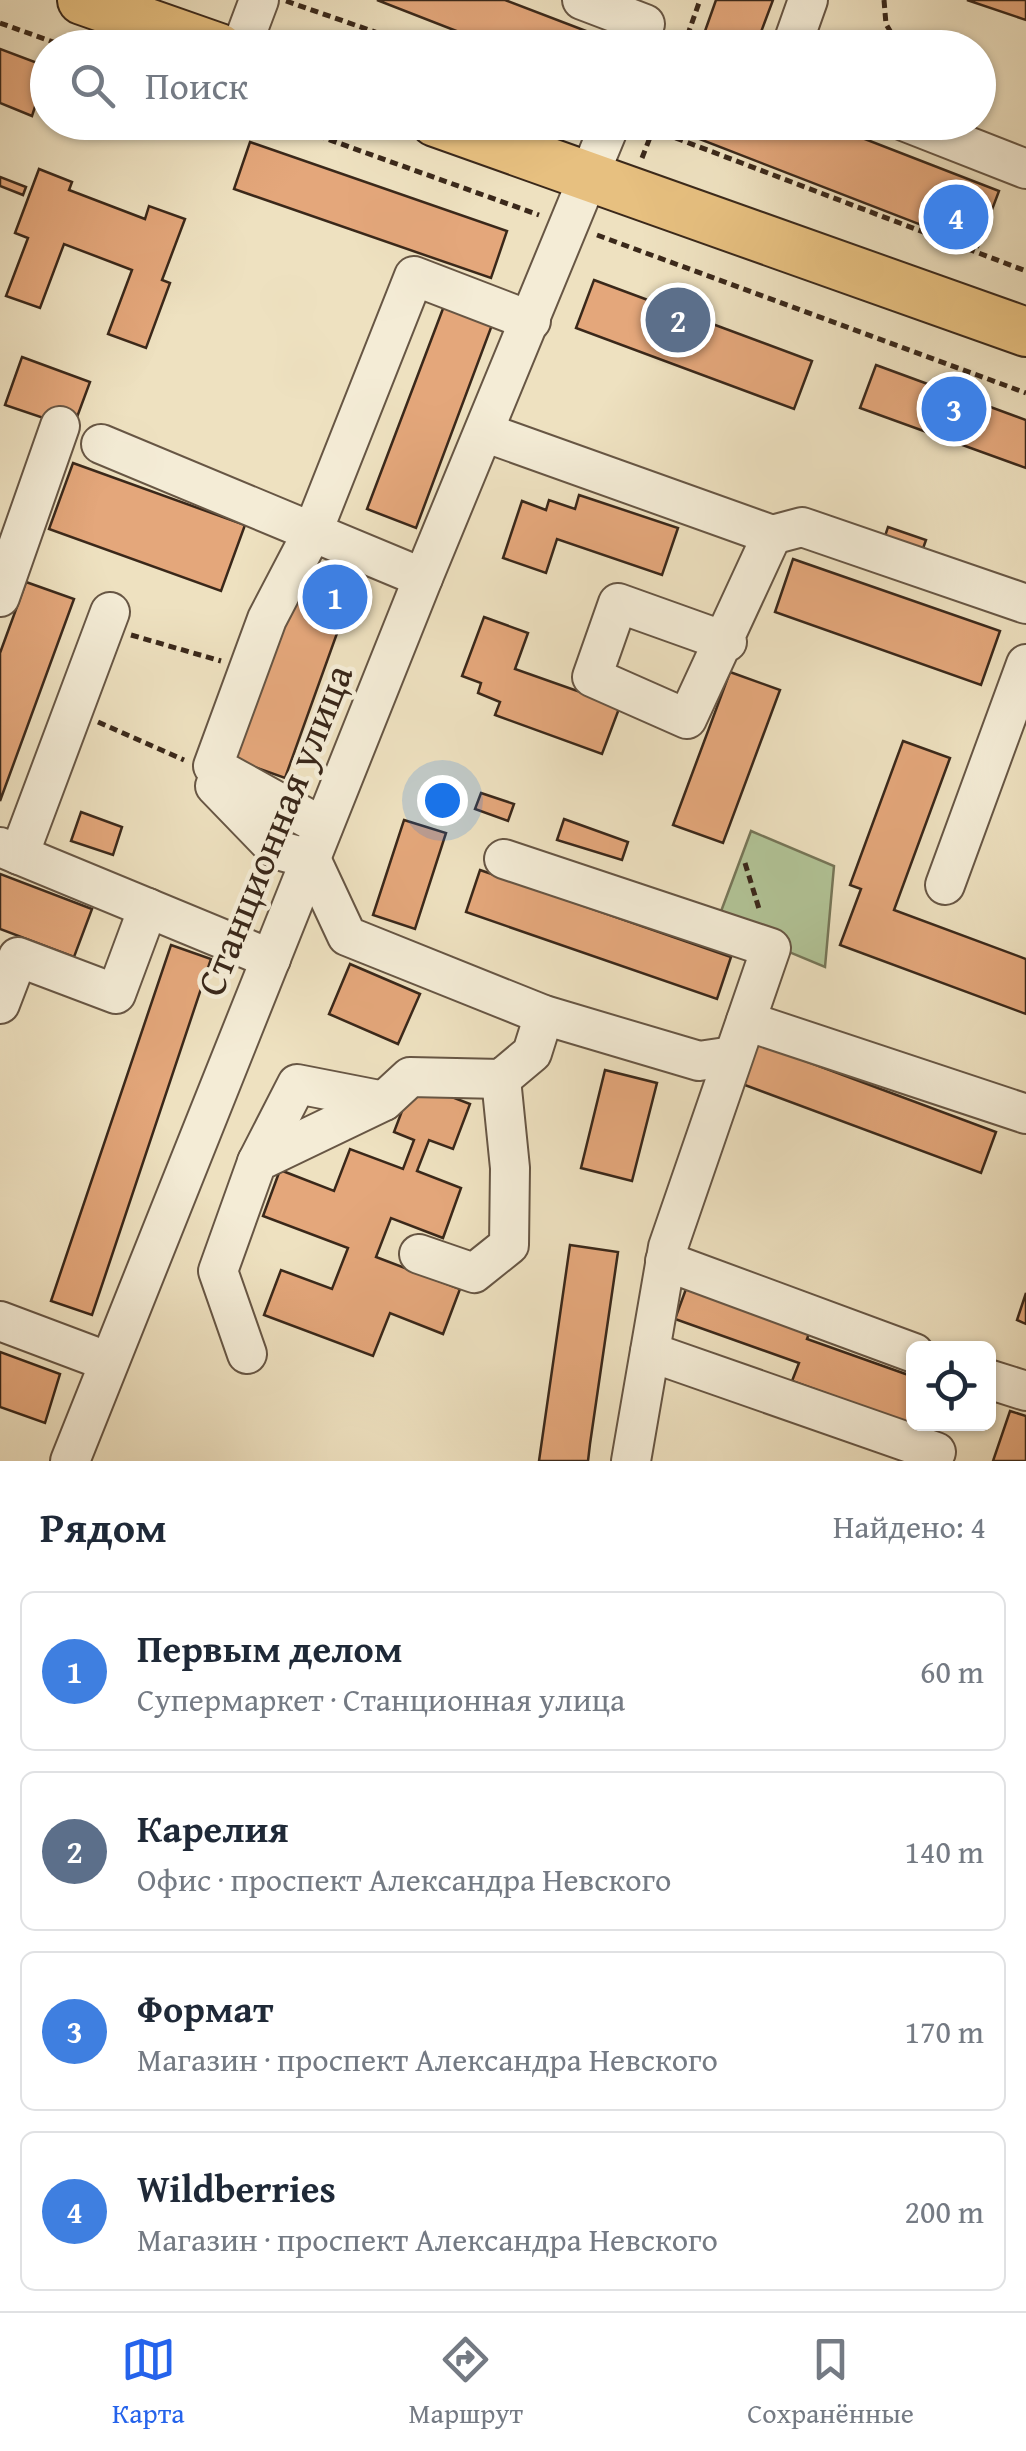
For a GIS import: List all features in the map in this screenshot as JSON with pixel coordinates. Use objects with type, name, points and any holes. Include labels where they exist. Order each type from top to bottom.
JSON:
[{"type":"main road","points":[[82,0],[168,30]]},
{"type":"main road","points":[[486,140],[1026,332]]},
{"type":"street","points":[[248,30],[259,0]]},
{"type":"street","points":[[582,0],[645,24]]},
{"type":"street","points":[[797,30],[808,0]]},
{"type":"street","name":"Станционная улица","points":[[70,1461],[422,578],[605,140]]},
{"type":"street","points":[[952,140],[1026,169]]},
{"type":"street","points":[[531,321],[414,276],[313,531],[267,619],[213,766],[317,843],[346,936],[544,1015],[699,1061],[739,1039],[1026,1114]]},
{"type":"street","points":[[1,589],[60,426]]},
{"type":"street","points":[[484,432],[772,536],[802,527],[1026,604]]},
{"type":"street","points":[[101,444],[422,578]]},
{"type":"street","points":[[727,642],[772,536]]},
{"type":"street","points":[[107,619],[72,711],[9,851],[271,958]]},
{"type":"street","points":[[944,885],[1026,664]]},
{"type":"street","points":[[215,786],[277,850],[317,843]]},
{"type":"street","points":[[504,859],[771,948],[666,1261],[630,1461]]},
{"type":"street","points":[[0,1004],[18,956],[116,994],[148,908]]},
{"type":"street","points":[[257,1162],[384,1101],[410,1077],[500,1079],[532,1053],[544,1015]]},
{"type":"street","points":[[419,1254],[474,1273],[510,1245],[510,1168],[500,1079]]},
{"type":"street","points":[[247,1354],[218,1271],[257,1162],[296,1084],[384,1101]]},
{"type":"street","points":[[666,1261],[906,1350]]},
{"type":"street","points":[[0,1321],[109,1362]]},
{"type":"street","points":[[650,1352],[939,1445]]},
{"type":"street","points":[[996,1382],[1026,1391]]},
{"type":"path","points":[[283,0],[369,30]]},
{"type":"path","points":[[689,30],[700,0]]},
{"type":"path","points":[[884,0],[890,30]]},
{"type":"path","points":[[0,23],[30,34]]},
{"type":"path","points":[[330,140],[1026,392]]},
{"type":"path","points":[[683,140],[1026,271]]},
{"type":"path","points":[[107,619],[229,663]]},
{"type":"path","points":[[72,711],[180,757],[215,786]]},
{"type":"path","points":[[746,863],[771,948]]},
{"type":"green space","points":[[751,831],[834,866],[825,967],[717,922]]},
{"type":"building","points":[[377,0],[505,0],[583,30],[454,30]]},
{"type":"building","points":[[716,0],[773,0],[762,30],[705,30]]},
{"type":"building","points":[[967,0],[1026,0],[1026,20]]},
{"type":"building","points":[[0,49],[30,60],[30,115],[0,103]]},
{"type":"building","points":[[702,140],[867,140],[999,191],[978,247]]},
{"type":"building","points":[[250,142],[507,231],[491,278],[234,189]]},
{"type":"building","points":[[39,169],[72,182],[69,190],[145,219],[149,206],[185,219],[162,280],[170,283],[146,348],[108,334],[132,270],[64,244],[40,308],[6,296],[28,238],[15,233]]},
{"type":"building","points":[[0,177],[26,187],[23,195],[0,186]]},
{"type":"building","points":[[594,280],[812,361],[794,409],[576,328]]},
{"type":"building","points":[[444,306],[492,325],[416,528],[367,509]]},
{"type":"building","points":[[22,357],[90,382],[73,428],[5,405]]},
{"type":"building","points":[[876,365],[1026,420],[1026,468],[860,408]]},
{"type":"building","points":[[73,463],[245,525],[221,591],[49,529]]},
{"type":"building","points":[[579,495],[678,528],[662,575],[557,539],[546,573],[503,558],[522,501],[546,510],[549,500],[575,509]]},
{"type":"building","points":[[888,527],[926,540],[920,557],[882,545]]},
{"type":"building","points":[[793,559],[1000,631],[981,685],[775,612]]},
{"type":"building","points":[[304,569],[354,586],[285,778],[235,760]]},
{"type":"building","points":[[26,582],[74,599],[0,801],[0,653]]},
{"type":"building","points":[[484,617],[528,633],[515,669],[620,706],[602,754],[495,715],[500,702],[478,693],[481,683],[462,676]]},
{"type":"building","points":[[730,672],[780,690],[723,843],[673,825]]},
{"type":"building","points":[[903,741],[950,758],[894,910],[1026,959],[1026,1014],[840,945],[861,889],[850,885]]},
{"type":"building","points":[[481,793],[514,804],[508,821],[475,809]]},
{"type":"building","points":[[81,812],[122,827],[113,855],[71,841]]},
{"type":"building","points":[[564,819],[628,842],[622,860],[557,840]]},
{"type":"building","points":[[404,820],[446,833],[415,929],[373,915]]},
{"type":"building","points":[[480,870],[731,957],[717,999],[466,912]]},
{"type":"building","points":[[0,874],[92,909],[74,957],[0,929]]},
{"type":"building","points":[[171,945],[211,959],[92,1315],[51,1301]]},
{"type":"building","points":[[350,964],[420,994],[398,1044],[329,1014]]},
{"type":"building","points":[[749,1040],[996,1132],[981,1173],[734,1081]]},
{"type":"building","points":[[605,1070],[657,1083],[632,1181],[581,1168]]},
{"type":"building","points":[[413,1082],[470,1104],[453,1149],[429,1140],[417,1171],[461,1188],[443,1238],[391,1218],[376,1257],[460,1289],[443,1334],[390,1313],[373,1356],[264,1315],[281,1270],[332,1289],[348,1248],[263,1216],[280,1170],[334,1191],[350,1149],[403,1169],[414,1140],[394,1132]]},
{"type":"building","points":[[570,1245],[618,1252],[588,1461],[539,1461]]},
{"type":"building","points":[[690,1278],[813,1323],[807,1339],[906,1374],[906,1422],[792,1381],[799,1363],[675,1319]]},
{"type":"building","points":[[1026,1293],[1026,1324],[1017,1320]]},
{"type":"building","points":[[0,1352],[60,1374],[45,1423],[0,1407]]},
{"type":"building","points":[[1010,1411],[1026,1416],[1026,1461],[993,1461]]},
{"type":"place","name":"Wildberries","points":[[956,217]]},
{"type":"place","name":"Карелия","points":[[678,320]]},
{"type":"place","name":"Формат","points":[[954,409]]},
{"type":"place","name":"Первым делом","points":[[335,597]]}]
